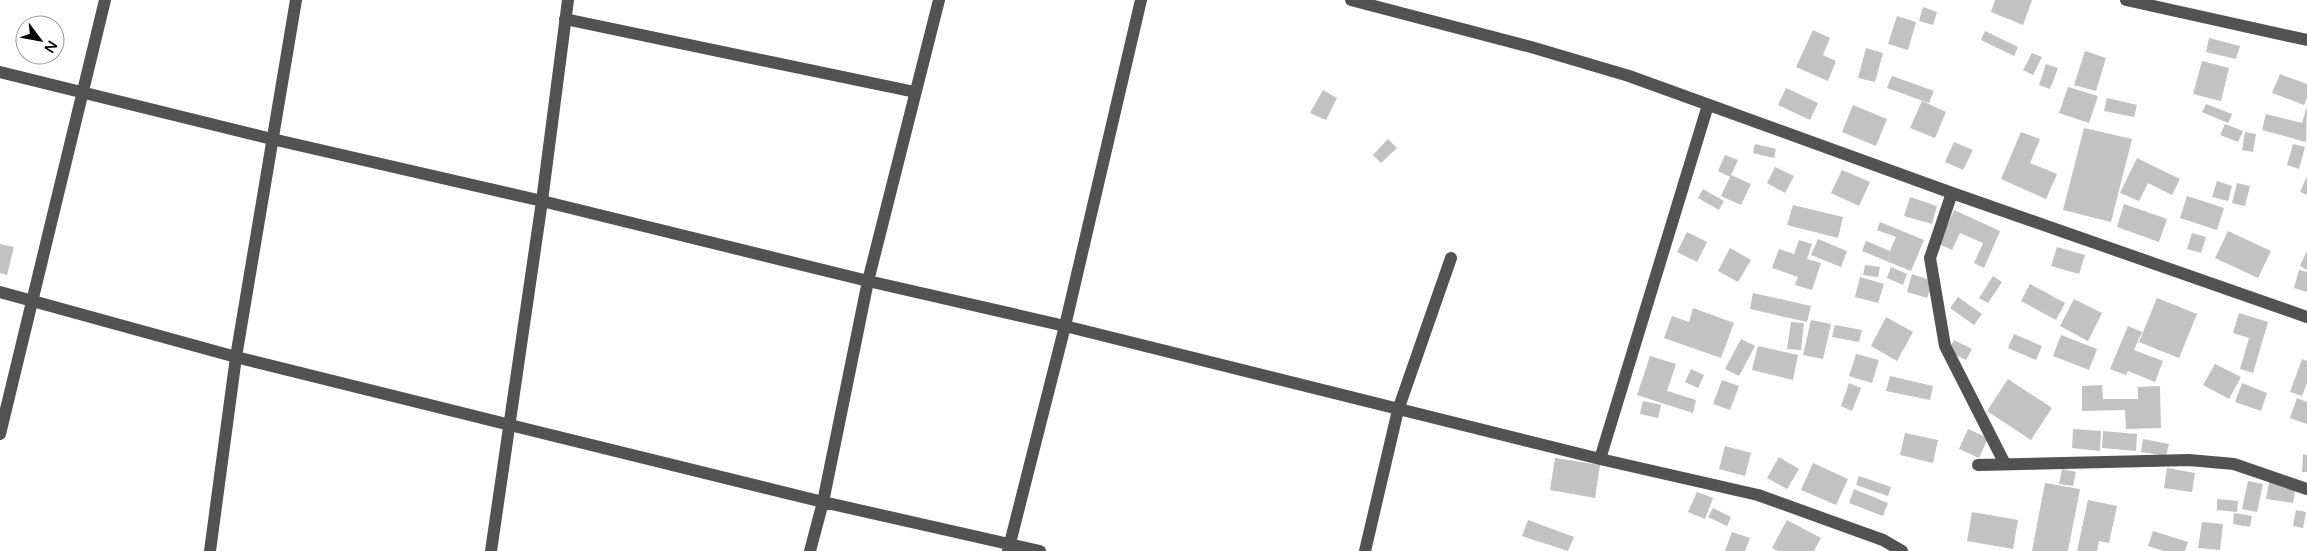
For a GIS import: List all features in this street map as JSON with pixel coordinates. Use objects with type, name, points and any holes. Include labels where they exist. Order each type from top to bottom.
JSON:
[{"type":"street","points":[[0,434],[34,302],[105,0]]},
{"type":"street","points":[[210,551],[236,356],[296,0]]},
{"type":"street","points":[[490,551],[542,201],[568,0]]},
{"type":"street","points":[[810,551],[823,502],[868,281],[939,0]]},
{"type":"street","points":[[1009,547],[1065,326],[1141,0]]},
{"type":"street","points":[[1351,0],[1620,73],[1952,193],[2307,317]]},
{"type":"street","points":[[2126,0],[2307,40]]},
{"type":"street","points":[[565,19],[915,92]]},
{"type":"street","points":[[0,72],[272,139],[542,201],[868,281],[1065,326],[1398,410],[1758,495],[1882,546],[1902,551]]},
{"type":"street","points":[[1600,459],[1708,105]]},
{"type":"street","points":[[1952,193],[1930,258],[1945,346],[2005,464]]},
{"type":"street","points":[[1365,551],[1398,410],[1451,258]]},
{"type":"street","points":[[0,292],[236,356],[510,425],[1009,547],[1040,551]]},
{"type":"street","points":[[1978,465],[2189,460],[2234,464],[2307,489]]},
{"type":"building","points":[[1995,0],[2032,0],[2023,25],[1991,12]]},
{"type":"building","points":[[1923,7],[1937,12],[1933,25],[1919,21]]},
{"type":"building","points":[[1897,16],[1916,22],[1908,50],[1888,44]]},
{"type":"building","points":[[1813,30],[1830,38],[1823,55],[1836,61],[1828,81],[1796,67]]},
{"type":"building","points":[[1985,31],[2018,47],[2014,56],[1981,40]]},
{"type":"building","points":[[2209,38],[2240,46],[2236,59],[2206,52]]},
{"type":"building","points":[[1866,48],[1883,53],[1875,82],[1858,78]]},
{"type":"building","points":[[2085,51],[2106,58],[2096,91],[2074,85]]},
{"type":"building","points":[[2032,53],[2042,57],[2033,75],[2023,70]]},
{"type":"building","points":[[2202,61],[2229,68],[2221,101],[2193,94]]},
{"type":"building","points":[[2046,64],[2058,68],[2050,89],[2039,85]]},
{"type":"building","points":[[2280,74],[2307,84],[2307,98],[2304,105],[2272,93]]},
{"type":"building","points":[[1892,76],[1934,91],[1929,103],[1887,88]]},
{"type":"building","points":[[2068,87],[2098,96],[2089,123],[2059,113]]},
{"type":"building","points":[[1786,88],[1818,103],[1810,120],[1778,105]]},
{"type":"building","points":[[1323,90],[1337,98],[1326,120],[1310,113]]},
{"type":"building","points":[[2107,98],[2137,105],[2134,117],[2104,111]]},
{"type":"building","points":[[1922,101],[1946,112],[1935,138],[1910,128]]},
{"type":"building","points":[[2206,104],[2232,114],[2228,123],[2202,112]]},
{"type":"building","points":[[1853,105],[1887,119],[1876,146],[1842,132]]},
{"type":"building","points":[[2307,106],[2306,142],[2262,130],[2266,114],[2302,123]]},
{"type":"building","points":[[2225,124],[2243,131],[2238,142],[2220,135]]},
{"type":"building","points":[[2084,128],[2132,139],[2111,222],[2063,210]]},
{"type":"building","points":[[2021,132],[2040,139],[2030,163],[2057,174],[2046,199],[2001,179]]},
{"type":"building","points":[[2245,132],[2256,134],[2253,152],[2242,150]]},
{"type":"building","points":[[1388,139],[1397,148],[1381,163],[1373,155]]},
{"type":"building","points":[[1954,142],[1973,150],[1963,170],[1945,162]]},
{"type":"building","points":[[1755,144],[1776,149],[1774,158],[1753,153]]},
{"type":"building","points":[[2293,144],[2305,147],[2299,169],[2287,165]]},
{"type":"building","points":[[1725,155],[1738,160],[1731,175],[1751,184],[1741,205],[1721,196],[1730,177],[1718,171]]},
{"type":"building","points":[[2137,158],[2180,179],[2172,195],[2148,183],[2139,201],[2120,193]]},
{"type":"building","points":[[1775,167],[1794,176],[1785,193],[1767,183]]},
{"type":"building","points":[[1842,170],[1870,182],[1859,206],[1831,193]]},
{"type":"building","points":[[2307,176],[2307,195],[2300,192]]},
{"type":"building","points":[[2217,181],[2232,186],[2228,201],[2212,197]]},
{"type":"building","points":[[2237,183],[2250,186],[2245,206],[2232,203]]},
{"type":"building","points":[[1703,189],[1724,201],[1719,210],[1698,198]]},
{"type":"building","points":[[2187,196],[2224,208],[2217,230],[2180,218]]},
{"type":"building","points":[[1910,197],[1937,206],[1932,224],[1904,216]]},
{"type":"building","points":[[2124,204],[2167,219],[2159,242],[2117,227]]},
{"type":"building","points":[[1793,205],[1843,217],[1838,238],[1787,225]]},
{"type":"building","points":[[1954,210],[2000,231],[1984,268],[1974,263],[1983,243],[1960,233],[1952,250],[1939,244]]},
{"type":"building","points":[[1880,222],[1924,240],[1911,271],[1862,251],[1866,241],[1890,251],[1896,237],[1877,230]]},
{"type":"building","points":[[2228,231],[2271,251],[2258,278],[2215,258]]},
{"type":"building","points":[[1687,232],[1707,242],[1697,262],[1677,252]]},
{"type":"building","points":[[2192,233],[2206,237],[2201,253],[2187,249]]},
{"type":"building","points":[[1818,239],[1847,251],[1841,267],[1811,255]]},
{"type":"building","points":[[1799,240],[1812,244],[1807,259],[1821,263],[1812,290],[1795,285],[1798,277],[1772,268],[1779,249],[1794,254]]},
{"type":"building","points":[[0,244],[14,247],[7,275],[0,273]]},
{"type":"building","points":[[2057,247],[2085,255],[2079,274],[2051,266]]},
{"type":"building","points":[[1730,248],[1751,260],[1738,282],[1718,271]]},
{"type":"building","points":[[2307,251],[2307,270],[2300,266]]},
{"type":"building","points":[[1865,265],[1880,267],[1878,277],[1863,275]]},
{"type":"building","points":[[1891,267],[1907,274],[1903,285],[1887,278]]},
{"type":"building","points":[[2299,270],[2307,272],[2307,292],[2294,288]]},
{"type":"building","points":[[1912,274],[1933,281],[1927,298],[1907,292]]},
{"type":"building","points":[[1993,276],[2002,282],[1988,303],[1979,298]]},
{"type":"building","points":[[1860,277],[1884,284],[1878,303],[1855,297]]},
{"type":"building","points":[[2030,284],[2065,303],[2056,320],[2021,301]]},
{"type":"building","points":[[1753,293],[1811,306],[1807,322],[1750,309]]},
{"type":"building","points":[[1958,297],[1982,314],[1974,325],[1950,308]]},
{"type":"building","points":[[2157,298],[2197,314],[2179,358],[2139,342]]},
{"type":"building","points":[[2074,299],[2102,313],[2088,341],[2060,326]]},
{"type":"building","points":[[1693,308],[1734,323],[1721,358],[1664,338],[1672,316],[1689,322]]},
{"type":"building","points":[[2239,313],[2268,322],[2253,373],[2240,369],[2249,338],[2233,333]]},
{"type":"building","points":[[1886,317],[1913,332],[1897,361],[1871,346]]},
{"type":"building","points":[[1811,320],[1831,324],[1823,359],[1803,355]]},
{"type":"building","points":[[1791,322],[1804,323],[1801,350],[1787,349]]},
{"type":"building","points":[[1835,325],[1862,330],[1859,342],[1832,337]]},
{"type":"building","points":[[2128,326],[2142,332],[2134,350],[2163,361],[2155,382],[2128,371],[2126,375],[2110,369]]},
{"type":"building","points":[[2014,334],[2042,346],[2036,360],[2008,348]]},
{"type":"building","points":[[2061,335],[2097,349],[2089,370],[2053,356]]},
{"type":"building","points":[[1741,339],[1755,346],[1739,376],[1725,369]]},
{"type":"building","points":[[1954,340],[1972,349],[1966,360],[1948,351]]},
{"type":"building","points":[[1758,346],[1798,355],[1793,380],[1752,370]]},
{"type":"building","points":[[1856,354],[1879,360],[1872,383],[1849,376]]},
{"type":"building","points":[[1650,356],[1676,364],[1667,391],[1696,400],[1693,413],[1637,395]]},
{"type":"building","points":[[2302,359],[2307,361],[2307,383],[2302,396],[2290,392]]},
{"type":"building","points":[[2215,364],[2241,377],[2229,399],[2203,385]]},
{"type":"building","points":[[1691,369],[1704,375],[1698,388],[1685,382]]},
{"type":"building","points":[[1890,376],[1933,386],[1930,400],[1886,391]]},
{"type":"building","points":[[2008,379],[2052,408],[2031,440],[1987,411]]},
{"type":"building","points":[[1722,380],[1739,386],[1730,410],[1713,404]]},
{"type":"building","points":[[1849,383],[1861,388],[1852,411],[1841,406]]},
{"type":"building","points":[[2242,383],[2267,393],[2261,411],[2235,402]]},
{"type":"building","points":[[2102,385],[2103,399],[2138,399],[2138,387],[2160,386],[2161,428],[2126,429],[2125,410],[2082,411],[2082,386]]},
{"type":"building","points":[[2297,398],[2307,402],[2307,424],[2290,418]]},
{"type":"building","points":[[1643,401],[1661,405],[1658,418],[1640,414]]},
{"type":"building","points":[[1968,429],[1988,438],[1979,458],[1959,449]]},
{"type":"building","points":[[2073,429],[2101,431],[2100,451],[2072,448]]},
{"type":"building","points":[[2103,431],[2137,434],[2136,451],[2102,448]]},
{"type":"building","points":[[1905,433],[1938,440],[1933,463],[1900,455]]},
{"type":"building","points":[[2143,439],[2169,444],[2166,456],[2141,452]]},
{"type":"building","points":[[1725,446],[1751,453],[1745,476],[1719,469]]},
{"type":"building","points":[[2303,454],[2307,455],[2307,472],[2302,472]]},
{"type":"building","points":[[1779,457],[1799,469],[1787,489],[1767,478]]},
{"type":"building","points":[[1555,458],[1600,465],[1595,498],[1550,490]]},
{"type":"building","points":[[1813,463],[1848,479],[1836,505],[1801,490]]},
{"type":"building","points":[[2167,468],[2195,473],[2192,492],[2164,488]]},
{"type":"building","points":[[2062,469],[2076,472],[2073,486],[2059,484]]},
{"type":"building","points":[[1859,476],[1891,487],[1888,496],[1856,485]]},
{"type":"building","points":[[2248,481],[2263,484],[2257,512],[2242,509]]},
{"type":"building","points":[[2269,482],[2296,486],[2293,503],[2266,499]]},
{"type":"building","points":[[2045,483],[2080,489],[2068,551],[2032,551]]},
{"type":"building","points":[[1854,489],[1888,503],[1883,516],[1849,503]]},
{"type":"building","points":[[1697,492],[1713,498],[1705,519],[1688,512]]},
{"type":"building","points":[[2217,499],[2238,501],[2237,512],[2217,510]]},
{"type":"building","points":[[2088,500],[2117,506],[2109,543],[2099,541],[2097,551],[2077,551]]},
{"type":"building","points":[[1713,508],[1731,517],[1727,526],[1708,517]]},
{"type":"building","points":[[2296,510],[2306,512],[2303,528],[2293,526]]},
{"type":"building","points":[[1972,512],[2018,520],[2013,549],[1967,541]]},
{"type":"building","points":[[2234,513],[2252,516],[2250,527],[2233,524]]},
{"type":"building","points":[[1528,520],[1574,537],[1568,551],[1522,536]]},
{"type":"building","points":[[1787,520],[1821,538],[1814,551],[1778,551],[1772,548]]},
{"type":"building","points":[[2202,522],[2223,524],[2220,550],[2198,548]]},
{"type":"building","points":[[2153,531],[2188,542],[2185,551],[2164,551],[2148,546]]},
{"type":"building","points":[[1732,532],[1750,538],[1745,551],[1725,551]]}]
